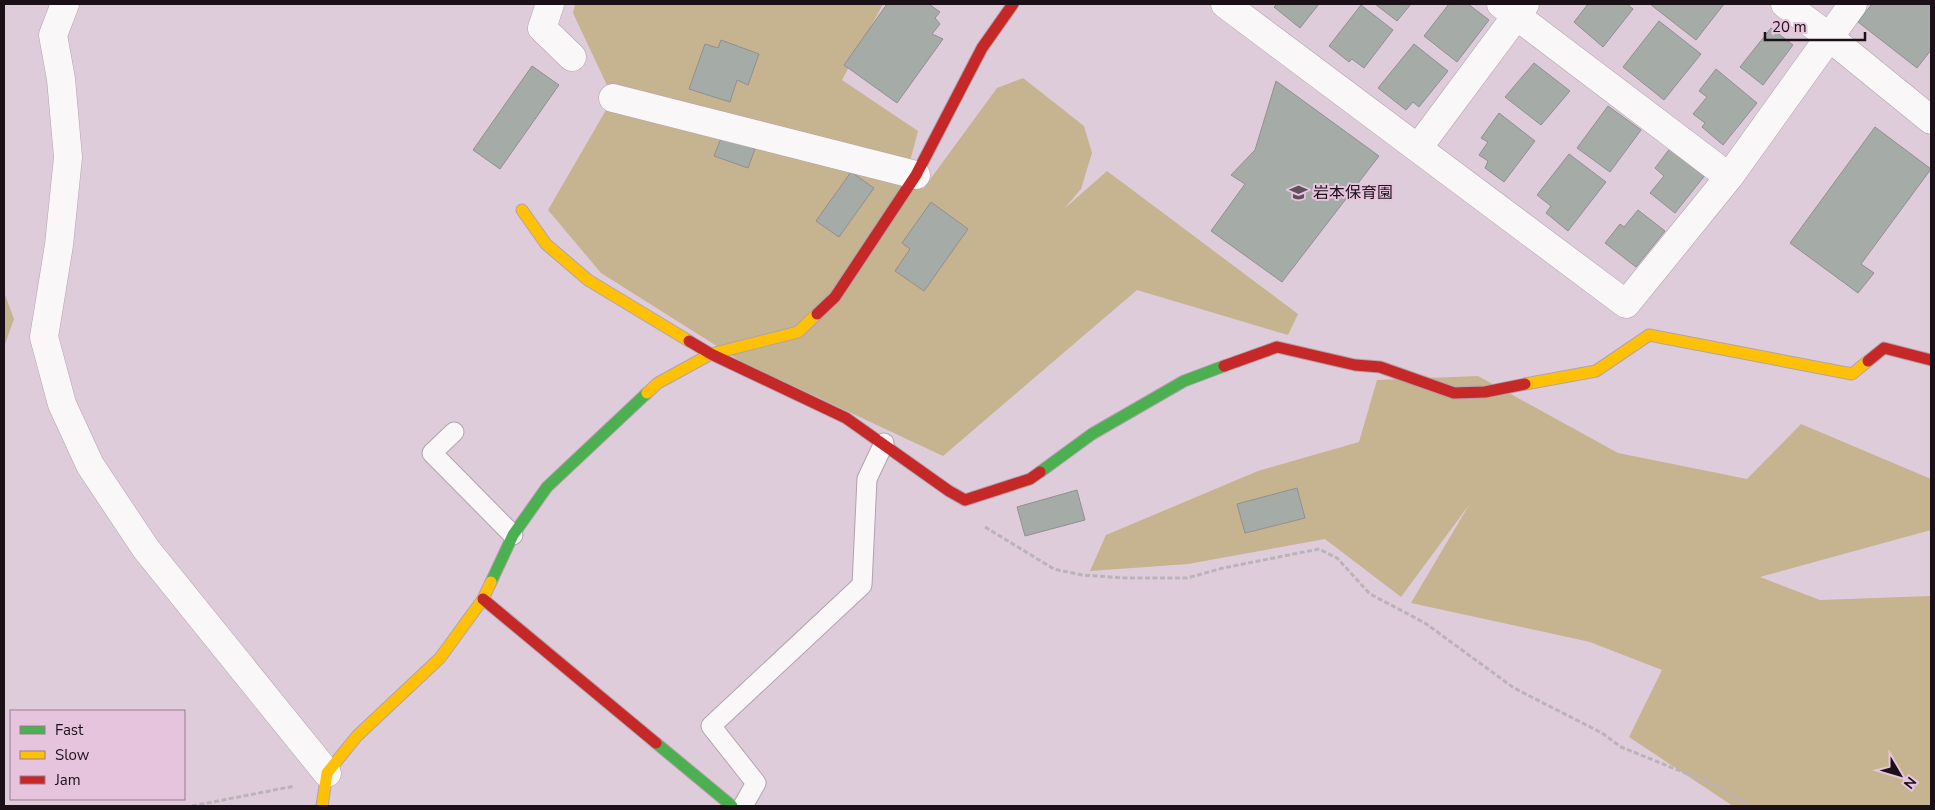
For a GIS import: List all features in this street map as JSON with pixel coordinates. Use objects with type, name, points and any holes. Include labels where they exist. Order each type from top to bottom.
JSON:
[{"type":"street","points":[[65,4],[53,35],[61,78],[68,157],[59,245],[44,336],[62,404],[90,465],[146,549],[327,773]]},
{"type":"street","points":[[550,4],[542,28],[572,57]]},
{"type":"street","points":[[322,806],[327,773],[357,736],[440,658],[483,599],[513,535],[547,487],[658,383],[711,354],[798,332],[835,297],[916,174],[982,48],[1013,4]]},
{"type":"street","points":[[1225,4],[1626,304],[1729,177],[1853,4]]},
{"type":"street","points":[[1785,4],[1829,37],[1931,120]]},
{"type":"street","points":[[1418,148],[1514,8],[1729,177]]},
{"type":"street","points":[[613,98],[916,174]]},
{"type":"street","points":[[522,210],[546,244],[588,280],[711,354],[846,418],[965,500],[1030,479],[1092,434],[1184,381],[1277,347],[1355,365],[1380,367],[1454,393],[1485,392],[1596,371],[1649,335],[1852,374],[1884,348],[1931,360]]},
{"type":"street","points":[[483,599],[732,806]]},
{"type":"lane","points":[[454,432],[432,453],[513,535]]},
{"type":"lane","points":[[743,806],[756,784],[711,726],[862,585],[867,479],[884,443]]},
{"type":"path","points":[[965,500],[985,528],[1054,569],[1082,575],[1125,578],[1187,578],[1223,568],[1319,549],[1337,558],[1370,594],[1426,622],[1514,688],[1602,733],[1621,747],[1715,784],[1750,806]]},
{"type":"path","points":[[192,806],[315,782],[327,773]]},
{"type":"shaded area","points":[[575,4],[883,4],[842,80],[918,131],[907,173],[923,189],[997,88],[1023,78],[1084,126],[1092,153],[1081,189],[1064,209],[1107,171],[1298,314],[1288,335],[1137,290],[943,456],[742,362],[601,273],[548,210],[613,98],[573,13]]},
{"type":"shaded area","points":[[4,292],[14,319],[4,347]]},
{"type":"shaded area","points":[[1478,376],[1618,453],[1747,479],[1801,424],[1931,479],[1931,530],[1760,577],[1820,600],[1931,596],[1931,806],[1733,806],[1629,737],[1662,670],[1590,642],[1411,603],[1469,505],[1401,597],[1325,539],[1188,564],[1090,571],[1106,535],[1258,471],[1359,442],[1377,380]]},
{"type":"building","points":[[887,4],[929,4],[940,12],[935,18],[940,24],[932,34],[943,39],[897,103],[844,65]]},
{"type":"building","points":[[1277,4],[1319,4],[1300,28],[1274,7]]},
{"type":"building","points":[[1375,4],[1411,4],[1397,21]]},
{"type":"building","points":[[1449,4],[1468,4],[1489,20],[1457,62],[1424,36]]},
{"type":"building","points":[[1588,4],[1627,4],[1633,9],[1603,47],[1574,22]]},
{"type":"building","points":[[1650,4],[1724,4],[1696,40]]},
{"type":"building","points":[[1872,4],[1931,4],[1931,50],[1917,68],[1858,22]]},
{"type":"building","points":[[1361,5],[1393,30],[1364,68],[1352,59],[1349,62],[1329,46]]},
{"type":"building","points":[[1659,21],[1701,54],[1664,100],[1623,67]]},
{"type":"building","points":[[1771,28],[1793,45],[1763,85],[1740,67]]},
{"type":"building","points":[[721,40],[759,54],[748,85],[737,80],[730,102],[689,89],[705,44],[718,48]]},
{"type":"building","points":[[1414,44],[1448,71],[1419,107],[1413,102],[1406,110],[1378,88]]},
{"type":"building","points":[[1534,63],[1570,91],[1541,125],[1505,97]]},
{"type":"building","points":[[532,66],[559,85],[500,169],[473,150]]},
{"type":"building","points":[[1716,69],[1757,103],[1723,145],[1702,127],[1705,123],[1693,114],[1707,97],[1699,91]]},
{"type":"building","points":[[1276,81],[1379,156],[1282,282],[1211,231],[1245,184],[1231,175],[1255,150]]},
{"type":"building","points":[[1608,106],[1641,130],[1610,172],[1577,148]]},
{"type":"building","points":[[1499,113],[1535,141],[1504,182],[1485,168],[1488,161],[1479,155],[1488,142],[1481,138]]},
{"type":"building","points":[[1875,127],[1931,169],[1861,264],[1874,273],[1858,293],[1790,243]]},
{"type":"building","points":[[722,136],[755,149],[748,168],[714,156]]},
{"type":"building","points":[[1671,147],[1706,174],[1675,213],[1650,193],[1664,176],[1655,168]]},
{"type":"building","points":[[1569,154],[1606,182],[1568,231],[1546,213],[1551,206],[1537,195]]},
{"type":"building","points":[[851,172],[874,188],[839,237],[816,221]]},
{"type":"building","points":[[931,202],[968,229],[924,291],[895,271],[910,249],[902,243]]},
{"type":"building","points":[[1638,210],[1665,231],[1636,267],[1605,243],[1620,224],[1624,227]]},
{"type":"building","points":[[1297,488],[1305,518],[1245,533],[1237,504]]},
{"type":"building","points":[[1077,490],[1085,520],[1025,536],[1017,507]]},
{"type":"traffic: fast","points":[[1040,472],[1092,434],[1184,381],[1224,366]]},
{"type":"traffic: fast","points":[[491,582],[513,535],[547,487],[647,393]]},
{"type":"traffic: fast","points":[[656,743],[732,806]]},
{"type":"traffic: slow","points":[[522,210],[546,244],[588,280],[689,341]]},
{"type":"traffic: slow","points":[[647,393],[658,383],[711,354],[798,332],[817,314]]},
{"type":"traffic: slow","points":[[1525,384],[1596,371],[1649,335],[1852,374],[1868,361]]},
{"type":"traffic: slow","points":[[322,806],[327,773],[357,736],[440,658],[483,599],[491,582]]},
{"type":"traffic: jam","points":[[817,314],[835,297],[916,175],[982,48],[1013,4]]},
{"type":"traffic: jam","points":[[689,341],[711,354],[846,418],[949,491],[965,500],[1030,479],[1040,472]]},
{"type":"traffic: jam","points":[[1224,366],[1277,347],[1355,365],[1380,367],[1454,393],[1485,392],[1525,384]]},
{"type":"traffic: jam","points":[[1868,361],[1884,348],[1931,360]]},
{"type":"traffic: jam","points":[[483,599],[656,743]]},
{"type":"place","name":"岩本保育園","points":[[1299,192]]}]
